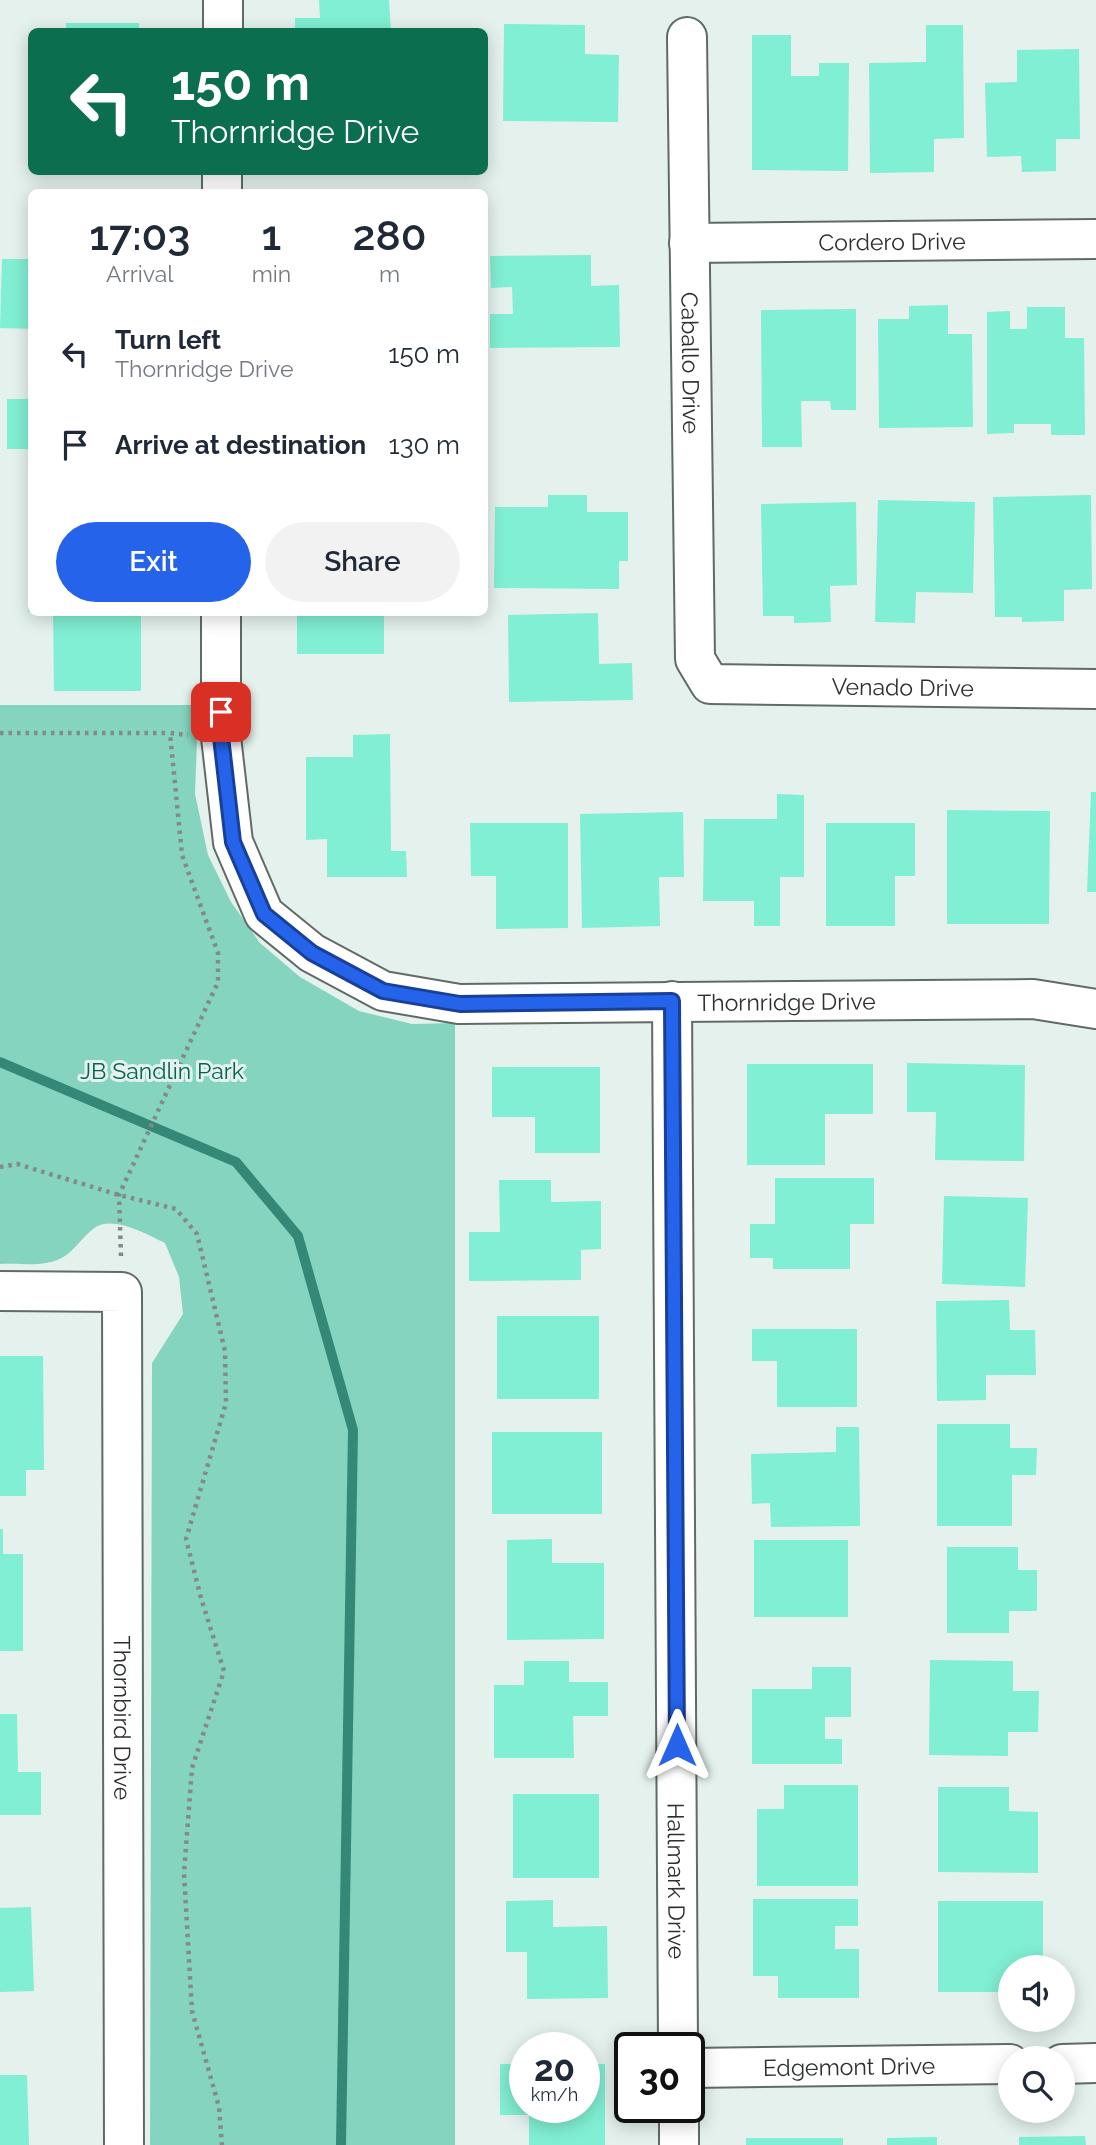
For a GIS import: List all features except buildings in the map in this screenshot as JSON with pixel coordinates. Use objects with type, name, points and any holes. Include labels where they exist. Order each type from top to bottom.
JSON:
[{"type":"street","points":[[223,0],[223,28]]},
{"type":"street","name":"Caballo Drive","points":[[687,37],[695,659],[710,684]]},
{"type":"street","name":"Cordero Drive","points":[[689,243],[1096,239]]},
{"type":"street","name":"Thornridge Drive","points":[[222,616],[221,737],[233,842],[243,866],[264,914],[312,953],[383,991],[460,1004],[1033,999],[1096,1009]]},
{"type":"street","name":"Venado Drive","points":[[710,684],[1096,688]]},
{"type":"street","name":"Hallmark Drive","points":[[672,1001],[678,2032]]},
{"type":"street","points":[[0,1291],[122,1292]]},
{"type":"street","name":"Thornbird Drive","points":[[122,1292],[124,2145]]},
{"type":"street","points":[[1075,2064],[1096,2063]]},
{"type":"street","name":"Edgemont Drive","points":[[705,2068],[998,2064]]},
{"type":"street","points":[[679,2123],[679,2145]]},
{"type":"path","points":[[0,733],[170,733],[221,737]]},
{"type":"path","points":[[122,1292],[119,1195],[218,982],[218,953],[182,855],[170,733]]},
{"type":"path","points":[[0,1167],[17,1164],[176,1209],[197,1234],[225,1351],[226,1404],[186,1539],[201,1598],[225,1671],[192,1768],[184,1873],[192,2011],[219,2107],[222,2145]]},
{"type":"green space","name":"JB Sandlin Park","points":[[0,705],[195,705],[195,794],[208,855],[231,902],[260,943],[300,977],[359,1011],[412,1024],[455,1023],[455,2145],[150,2145],[152,1363],[183,1314],[179,1277],[165,1243],[119,1224],[100,1225],[93,1229],[58,1260],[33,1264],[0,1264]]},
{"type":"waterway","points":[[0,1062],[236,1162],[298,1236],[353,1430],[341,2145]]},
{"type":"route","points":[[221,712],[221,737],[233,842],[264,914],[312,953],[383,991],[460,1004],[672,1001],[677,1745]]}]
